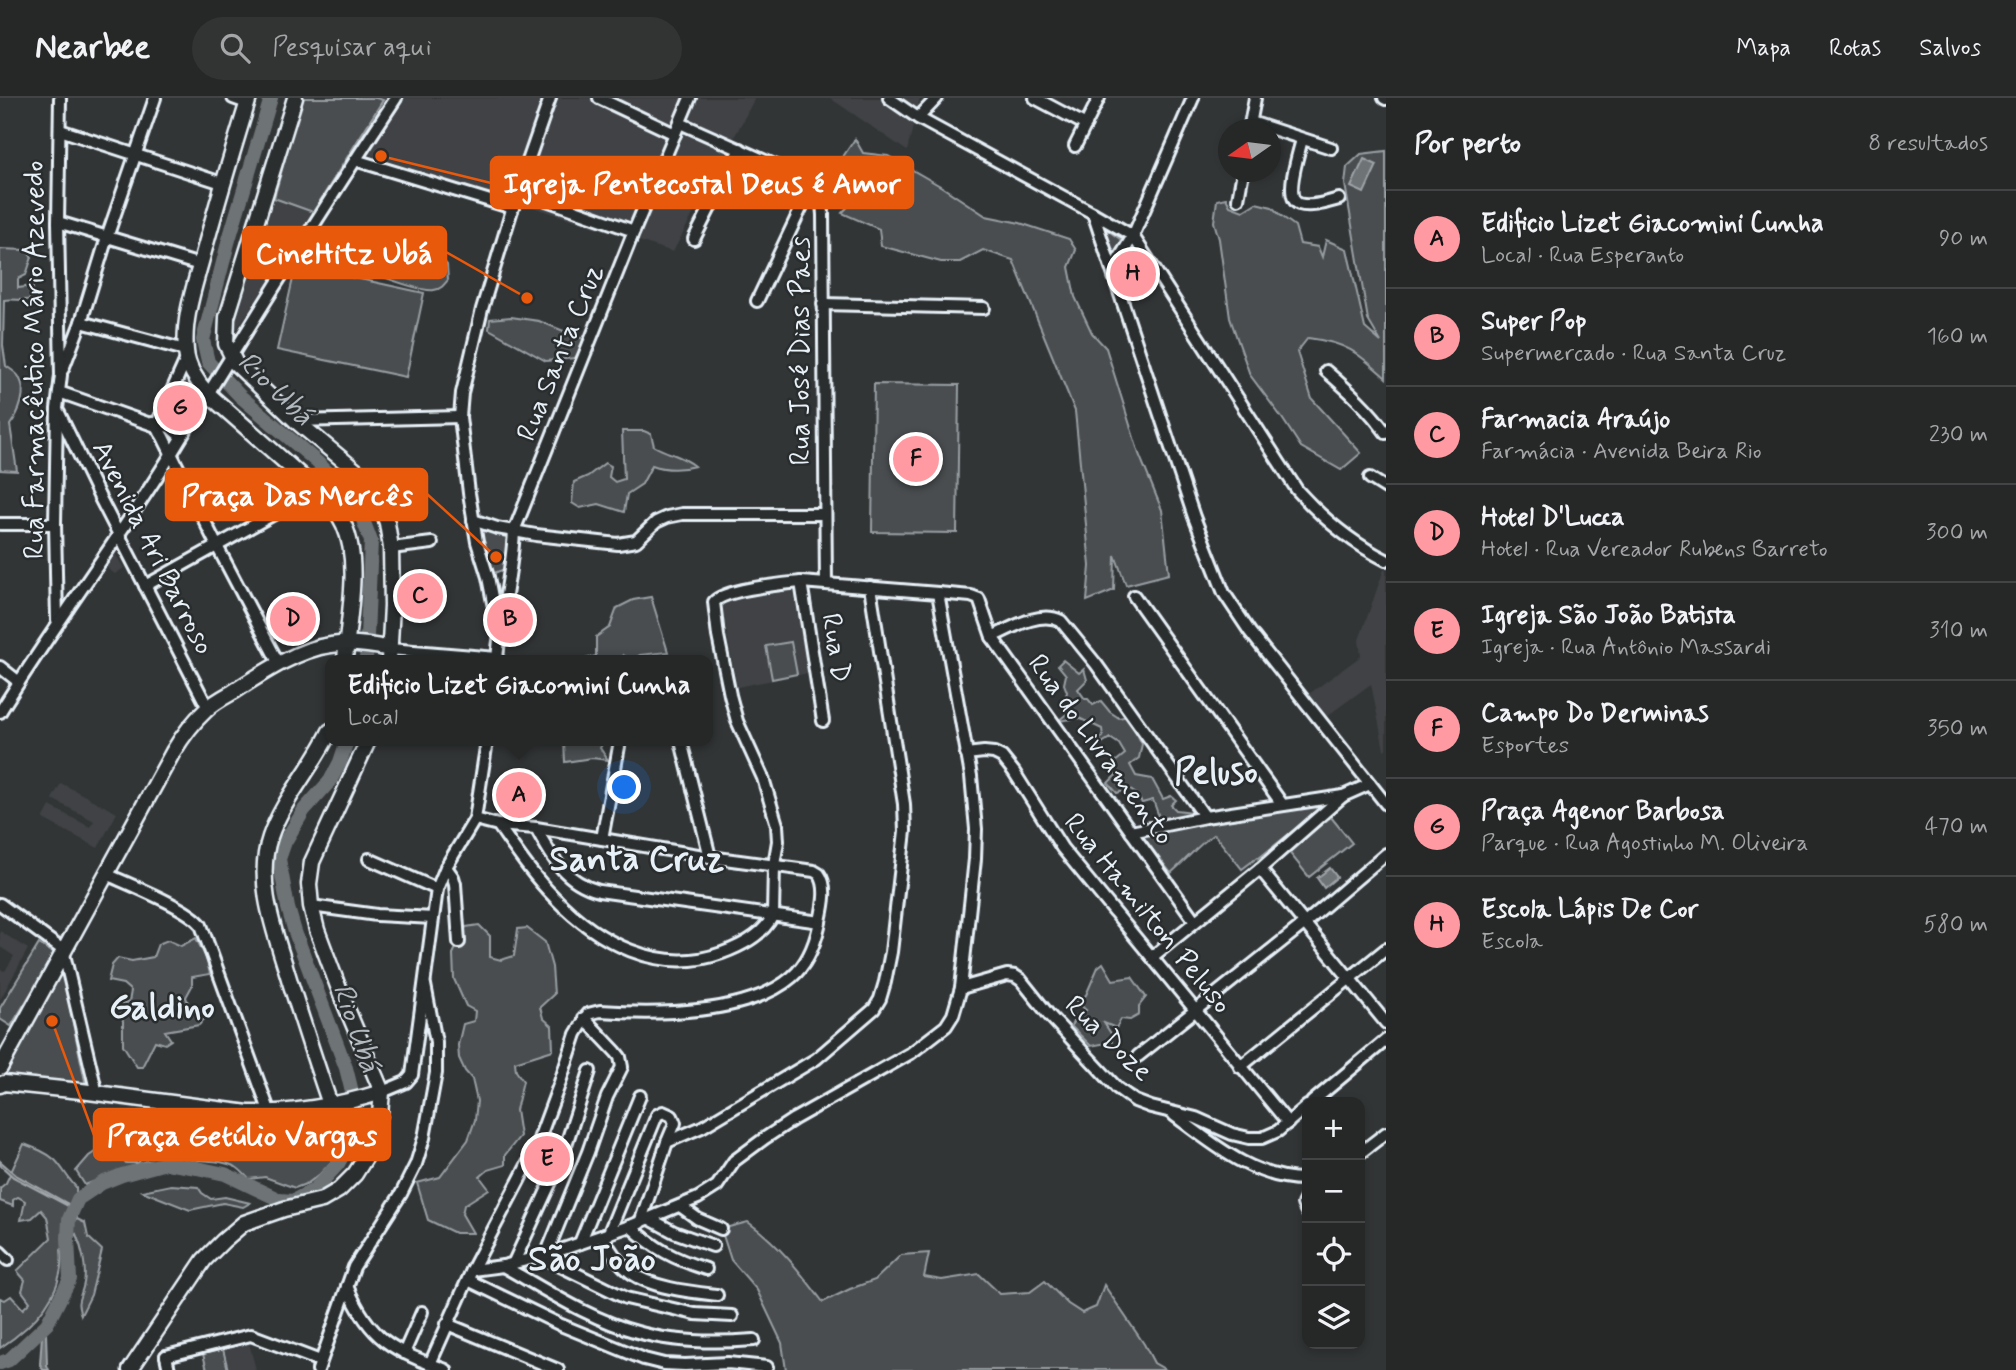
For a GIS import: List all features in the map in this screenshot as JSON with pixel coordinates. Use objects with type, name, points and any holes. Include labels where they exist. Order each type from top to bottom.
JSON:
[{"type":"main road","points":[[0,1068],[173,752],[183,735],[208,708],[279,664],[324,646],[351,645],[387,652],[392,606],[391,548],[387,523],[377,495],[361,475],[229,361],[226,344],[227,317],[295,98]]},
{"type":"main road","points":[[243,100],[191,300],[186,327],[186,354],[198,383],[211,387],[334,507],[344,524],[351,546],[353,569],[351,645],[347,655]]},
{"type":"main road","points":[[325,742],[279,816],[265,860],[266,892],[271,917],[303,1025],[334,1103]]},
{"type":"main road","points":[[130,1370],[204,1260],[223,1241],[244,1223],[284,1209],[323,1200],[339,1190],[355,1174],[367,1155],[380,1114],[378,1093],[317,930],[309,884],[312,862],[367,746]]},
{"type":"main road","points":[[1,1081],[231,1112],[270,1113],[378,1093]]},
{"type":"street","name":"Rua Farmacêutico Mário Azevedo","points":[[57,623],[55,524],[57,409],[61,374],[58,222],[60,98]]},
{"type":"street","points":[[61,374],[81,322],[155,98]]},
{"type":"street","points":[[0,712],[171,454],[396,98]]},
{"type":"street","points":[[497,655],[499,631],[473,520],[460,417],[462,393],[470,355],[518,190],[550,98]]},
{"type":"street","points":[[599,98],[674,134]]},
{"type":"street","name":"Rua Santa Cruz","points":[[499,631],[511,574],[514,531],[690,98]]},
{"type":"street","points":[[889,98],[919,118],[1133,236],[1297,490],[1343,534],[1386,560]]},
{"type":"street","points":[[919,118],[937,98]]},
{"type":"street","points":[[1035,98],[1086,125]]},
{"type":"street","points":[[1075,146],[1099,98]]},
{"type":"street","points":[[1112,270],[1133,236],[1193,98]]},
{"type":"street","points":[[1251,119],[1255,98]]},
{"type":"street","points":[[680,123],[813,183],[757,301]]},
{"type":"street","points":[[60,130],[222,183]]},
{"type":"street","points":[[1281,134],[1331,148]]},
{"type":"street","points":[[1302,139],[1292,184],[1292,198],[1304,205],[1339,199]]},
{"type":"street","points":[[694,239],[740,149]]},
{"type":"street","points":[[355,160],[513,208]]},
{"type":"street","points":[[1238,199],[1241,182]]},
{"type":"street","name":"Rua José Dias Paes","points":[[813,183],[818,189],[822,204],[826,584]]},
{"type":"street","points":[[518,190],[634,231]]},
{"type":"street","points":[[1093,213],[1194,517],[1224,593],[1251,632],[1386,804]]},
{"type":"street","points":[[58,222],[200,265]]},
{"type":"street","points":[[823,304],[984,308]]},
{"type":"street","points":[[81,322],[186,354],[154,424]]},
{"type":"street","points":[[1326,370],[1354,396],[1386,433]]},
{"type":"street","points":[[59,392],[170,427],[180,436]]},
{"type":"street","name":"Avenida Ari Barroso","points":[[57,409],[208,708]]},
{"type":"street","points":[[296,421],[460,417]]},
{"type":"street","points":[[154,424],[279,664]]},
{"type":"street","points":[[1370,478],[1386,488]]},
{"type":"street","points":[[145,586],[317,491]]},
{"type":"street","points":[[473,520],[514,531],[618,544],[636,541],[656,522],[667,517],[703,514],[825,514]]},
{"type":"street","points":[[0,524],[55,524]]},
{"type":"street","points":[[391,548],[432,543]]},
{"type":"street","points":[[488,578],[500,579],[511,574]]},
{"type":"street","points":[[470,1275],[544,1256],[605,1236],[709,1192],[717,1186],[734,1161],[765,1138],[879,1072],[946,1026],[953,1015],[961,988],[976,828],[975,803],[939,593],[801,582],[729,594],[714,602],[733,708],[762,778],[777,825],[778,841],[774,865],[773,915],[762,931],[733,949],[697,960],[673,961],[620,947],[597,934],[553,897],[498,825]]},
{"type":"street","name":"Rua D","points":[[801,582],[823,721]]},
{"type":"street","points":[[667,1142],[702,1127],[816,1059],[865,1018],[880,999],[891,952],[905,831],[902,782],[870,587]]},
{"type":"street","name":"Rua do Livramento","points":[[939,593],[979,599],[992,637],[1195,921]]},
{"type":"street","points":[[1134,596],[1282,804]]},
{"type":"street","points":[[992,637],[1035,619],[1047,617],[1061,621],[1119,696],[1205,817]]},
{"type":"street","points":[[387,652],[434,655]]},
{"type":"street","points":[[0,667],[19,682]]},
{"type":"street","points":[[378,1093],[411,1079],[437,889],[446,867],[475,819],[485,746]]},
{"type":"street","points":[[602,839],[619,746]]},
{"type":"street","points":[[682,746],[710,857]]},
{"type":"street","name":"Rua Hamilton Peluso","points":[[967,754],[984,752],[1002,757],[1062,848],[1288,1122]]},
{"type":"street","points":[[1131,832],[1205,817],[1343,796],[1370,784]]},
{"type":"street","points":[[1152,957],[1260,869],[1343,796]]},
{"type":"street","points":[[430,1364],[470,1275],[535,1150],[584,1018],[600,1011],[672,1013],[701,1010],[764,993],[793,976],[812,949],[820,922],[824,883],[819,874],[808,870],[710,857],[536,828],[498,825],[475,819]]},
{"type":"street","points":[[536,828],[561,868],[584,887],[820,922]]},
{"type":"street","points":[[1138,1056],[1305,923],[1386,853]]},
{"type":"street","points":[[369,859],[437,889]]},
{"type":"street","points":[[446,867],[455,884],[459,942]]},
{"type":"street","points":[[1260,869],[1386,1023]]},
{"type":"street","points":[[106,874],[184,911],[201,925],[270,1113]]},
{"type":"street","points":[[0,904],[63,950],[97,1094]]},
{"type":"street","points":[[311,906],[377,915],[433,918]]},
{"type":"street","points":[[1240,1067],[1386,949]]},
{"type":"street","name":"Rua Doze","points":[[961,988],[1007,975],[1015,976],[1117,1088],[1135,1101],[1196,1118],[1232,1134],[1249,1138],[1262,1138],[1278,1131],[1302,1110]]},
{"type":"street","points":[[166,1356],[251,1335],[319,1366],[354,1267],[401,1194],[416,1164],[424,1138],[436,1073],[436,1042],[425,985]]},
{"type":"street","points":[[544,1256],[588,1152],[607,1097],[622,1068],[620,1057],[584,1018]]},
{"type":"street","points":[[1318,1097],[1386,1040]]},
{"type":"street","points":[[508,1265],[561,1160],[590,1071]]},
{"type":"street","points":[[580,1243],[640,1096]]},
{"type":"street","points":[[605,1236],[657,1115],[663,1112],[672,1116],[675,1120],[674,1126],[640,1223],[654,1247],[706,1269]]},
{"type":"street","points":[[1169,1112],[1227,1153],[1256,1169],[1279,1177],[1302,1179]]},
{"type":"street","points":[[1365,1149],[1386,1133]]},
{"type":"street","points":[[680,1206],[698,1219],[721,1229]]},
{"type":"street","points":[[640,1223],[712,1246]]},
{"type":"street","points":[[605,1236],[619,1261],[630,1272],[673,1288],[717,1295]]},
{"type":"street","points":[[544,1256],[626,1298],[695,1314],[732,1316]]},
{"type":"street","points":[[508,1265],[579,1308],[638,1333],[695,1341],[754,1340]]},
{"type":"street","points":[[470,1275],[561,1325],[644,1359],[664,1364],[728,1363],[767,1367]]},
{"type":"street","points":[[347,1286],[365,1323],[380,1339],[404,1353],[446,1370]]},
{"type":"street","points":[[404,1353],[422,1312]]},
{"type":"street","points":[[447,1324],[558,1370]]},
{"type":"street","points":[[150,1341],[166,1356],[169,1370]]},
{"type":"shaded area","points":[[298,98],[755,98],[673,252],[355,150],[237,329],[229,325]]},
{"type":"shaded area","points":[[302,98],[383,100],[313,212],[274,198]]},
{"type":"shaded area","points":[[830,98],[920,98],[907,151]]},
{"type":"shaded area","points":[[855,139],[863,153],[888,156],[986,216],[1020,223],[1069,239],[1076,250],[1069,267],[1075,297],[1092,333],[1106,348],[1139,454],[1162,510],[1169,574],[1126,585],[1115,555],[1114,590],[1087,601],[1090,566],[1075,411],[1013,260],[983,250],[960,262],[941,262],[881,246],[879,229],[842,213],[864,189],[838,164]]},
{"type":"shaded area","points":[[1386,151],[1386,378],[1352,350],[1333,343],[1308,338],[1297,352],[1312,399],[1361,453],[1341,470],[1301,447],[1250,375],[1230,318],[1219,239],[1214,222],[1217,200],[1226,198],[1230,206],[1243,211],[1256,203],[1272,207],[1295,226],[1300,244],[1318,247],[1322,257],[1326,240],[1347,249],[1365,328],[1381,342],[1368,320],[1345,184],[1347,167],[1361,154]]},
{"type":"shaded area","points":[[1364,159],[1377,165],[1364,193],[1351,187]]},
{"type":"shaded area","points":[[1104,228],[1123,241],[1114,254],[1112,254]]},
{"type":"shaded area","points":[[381,237],[406,246],[420,257],[437,254],[447,265],[448,280],[439,289],[428,290],[373,273]]},
{"type":"shaded area","points":[[0,249],[26,250],[32,257],[26,275],[18,279],[18,288],[33,286],[32,299],[4,300],[3,346],[6,366],[18,376],[23,389],[19,408],[10,425],[17,471],[0,470]]},
{"type":"shaded area","points":[[1132,251],[1153,281],[1129,300],[1115,267]]},
{"type":"shaded area","points":[[296,265],[424,293],[406,377],[277,350]]},
{"type":"shaded area","points":[[511,317],[539,321],[586,340],[575,358],[546,361],[489,329],[490,319]]},
{"type":"shaded area","points":[[182,372],[200,394],[181,429],[162,421]]},
{"type":"shaded area","points":[[874,384],[959,385],[957,533],[872,532]]},
{"type":"shaded area","points":[[622,431],[644,431],[651,434],[654,446],[695,466],[673,469],[652,465],[642,484],[627,494],[624,512],[599,504],[580,508],[572,503],[574,482],[588,476],[605,463],[611,466],[609,477],[615,482],[624,479]]},
{"type":"shaded area","points":[[476,526],[511,532],[507,568],[492,574]]},
{"type":"shaded area","points":[[111,547],[124,568],[115,574],[100,563]]},
{"type":"shaded area","points":[[1384,569],[1384,750],[1371,684],[1323,719],[1306,696],[1361,656],[1359,640]]},
{"type":"shaded area","points":[[793,589],[809,673],[737,687],[721,603]]},
{"type":"shaded area","points":[[651,597],[668,652],[596,655],[596,637],[610,627],[617,608],[633,600]]},
{"type":"shaded area","points":[[791,642],[797,674],[772,679],[766,646]]},
{"type":"shaded area","points":[[1063,660],[1079,673],[1084,669],[1087,680],[1078,689],[1085,699],[1093,705],[1101,701],[1119,718],[1128,716],[1142,744],[1139,758],[1130,765],[1136,776],[1152,779],[1163,799],[1171,796],[1176,800],[1171,805],[1176,810],[1193,812],[1205,821],[1325,805],[1242,869],[1214,834],[1171,873],[1143,837],[1158,814],[1153,800],[1142,803],[1129,789],[1117,793],[1108,783],[1117,774],[1109,767],[1125,754],[1119,744],[1110,738],[1102,743],[1099,739],[1103,737],[1102,729],[1079,718],[1058,721],[1069,712],[1064,702],[1067,692],[1064,684],[1066,675],[1058,665]]},
{"type":"shaded area","points":[[564,746],[601,746],[608,760],[592,758],[565,762]]},
{"type":"shaded area","points":[[61,783],[117,813],[98,848],[43,819],[50,806],[90,827],[94,821],[52,799]]},
{"type":"shaded area","points":[[1331,817],[1352,843],[1309,877],[1288,851]]},
{"type":"shaded area","points":[[1330,868],[1337,877],[1324,888],[1317,878]]},
{"type":"shaded area","points":[[479,925],[490,936],[490,957],[501,960],[514,956],[518,929],[527,928],[545,942],[552,967],[554,994],[540,1007],[543,1018],[552,1026],[553,1050],[515,1062],[516,1071],[523,1081],[516,1110],[520,1136],[505,1155],[505,1165],[488,1170],[480,1177],[489,1189],[464,1205],[462,1214],[473,1233],[455,1233],[428,1220],[417,1183],[440,1177],[468,1140],[475,1120],[477,1101],[472,1079],[459,1058],[458,1045],[463,1024],[474,1021],[475,1011],[466,1006],[454,979],[453,954],[466,927]]},
{"type":"shaded area","points":[[0,931],[28,949],[0,1000],[0,969],[5,971],[14,956],[0,947]]},
{"type":"shaded area","points":[[196,938],[210,974],[192,977],[192,986],[186,997],[191,1011],[205,1011],[206,1017],[199,1025],[165,1031],[171,1040],[165,1044],[155,1041],[142,1067],[137,1067],[123,1045],[120,1009],[122,1004],[129,1002],[131,991],[123,984],[108,981],[112,965],[118,958],[132,961],[153,957],[158,944],[168,940],[181,946]]},
{"type":"shaded area","points":[[39,944],[55,954],[11,1026],[0,1019],[0,1008]]},
{"type":"shaded area","points":[[1103,963],[1113,980],[1132,977],[1146,997],[1139,1006],[1139,1015],[1130,1020],[1121,1019],[1116,1028],[1104,1023],[1112,1035],[1112,1042],[1091,1046],[1071,1026],[1076,1016],[1086,1010],[1076,1001],[1086,995],[1098,967]]},
{"type":"shaded area","points":[[61,965],[86,1086],[3,1077]]},
{"type":"shaded area","points":[[169,1129],[185,1136],[209,1132],[226,1133],[251,1149],[272,1154],[300,1153],[300,1144],[316,1150],[329,1149],[335,1158],[308,1183],[295,1188],[265,1177],[249,1179],[238,1168],[229,1164],[179,1156],[175,1160],[147,1161],[85,1185],[76,1171],[89,1156],[101,1148],[115,1150],[126,1163],[138,1163],[151,1144]]},
{"type":"shaded area","points":[[24,1144],[55,1160],[76,1187],[77,1219],[85,1223],[88,1237],[102,1250],[91,1295],[81,1315],[79,1302],[85,1271],[76,1234],[61,1250],[58,1280],[45,1307],[35,1319],[0,1348],[0,1298],[5,1300],[11,1296],[23,1309],[30,1302],[22,1291],[25,1280],[17,1271],[51,1238],[47,1217],[41,1210],[32,1218],[21,1220],[25,1201],[18,1197],[13,1200],[13,1206],[0,1201],[0,1188],[6,1183]]},
{"type":"shaded area","points":[[0,1161],[16,1175],[72,1208],[13,1177],[0,1165]]},
{"type":"shaded area","points":[[171,1185],[198,1187],[211,1199],[225,1197],[250,1203],[243,1207],[223,1203],[190,1210],[142,1191]]},
{"type":"shaded area","points":[[748,1222],[780,1249],[823,1302],[875,1280],[901,1255],[929,1253],[924,1277],[942,1280],[979,1274],[1000,1294],[1030,1292],[1045,1281],[1068,1304],[1082,1313],[1096,1307],[1104,1285],[1154,1363],[1166,1370],[786,1370],[782,1343],[757,1290],[731,1260],[721,1229]]},
{"type":"shaded area","points":[[46,1332],[49,1370],[43,1370],[40,1364],[42,1335]]},
{"type":"shaded area","points":[[248,1339],[256,1370],[226,1370],[221,1346]]},
{"type":"shaded area","points":[[223,1349],[228,1370],[207,1370],[203,1354]]},
{"type":"waterway","name":"Rio Ubá","points":[[271,98],[228,243],[203,340],[208,362],[240,396],[317,462],[355,499],[371,541],[366,655]]},
{"type":"waterway","name":"Rio Ubá","points":[[0,1363],[9,1360],[47,1324],[70,1279],[69,1219],[78,1199],[102,1183],[166,1163],[225,1174],[280,1200],[293,1201],[315,1189],[338,1164],[353,1136],[352,1092],[346,1068],[295,932],[279,859],[285,842],[304,810],[330,781],[345,746]]},
{"type":"place","name":"Igreja Pentecostal Deus é Amor","points":[[381,156]]},
{"type":"place","name":"Escola Lápis De Cor","points":[[1133,274]]},
{"type":"place","name":"CineHitz Ubá","points":[[527,298]]},
{"type":"place","name":"Praça Agenor Barbosa","points":[[180,408]]},
{"type":"place","name":"Campo Do Derminas","points":[[916,459]]},
{"type":"place","name":"Praça Das Mercês","points":[[496,557]]},
{"type":"place","name":"Farmacia Araújo","points":[[420,596]]},
{"type":"place","name":"Hotel D'Lucca","points":[[293,619]]},
{"type":"place","name":"Super Pop","points":[[510,620]]},
{"type":"place","name":"Edificio Lizet Giacomini Cunha","points":[[519,795]]},
{"type":"place","name":"Praça Getúlio Vargas","points":[[52,1021]]},
{"type":"place","name":"Igreja São João Batista","points":[[547,1159]]},
{"type":"district","name":"Peluso","points":[[1216,773]]},
{"type":"district","name":"Santa Cruz","points":[[637,860]]},
{"type":"district","name":"Galdino","points":[[162,1008]]},
{"type":"district","name":"São João","points":[[592,1260]]}]
